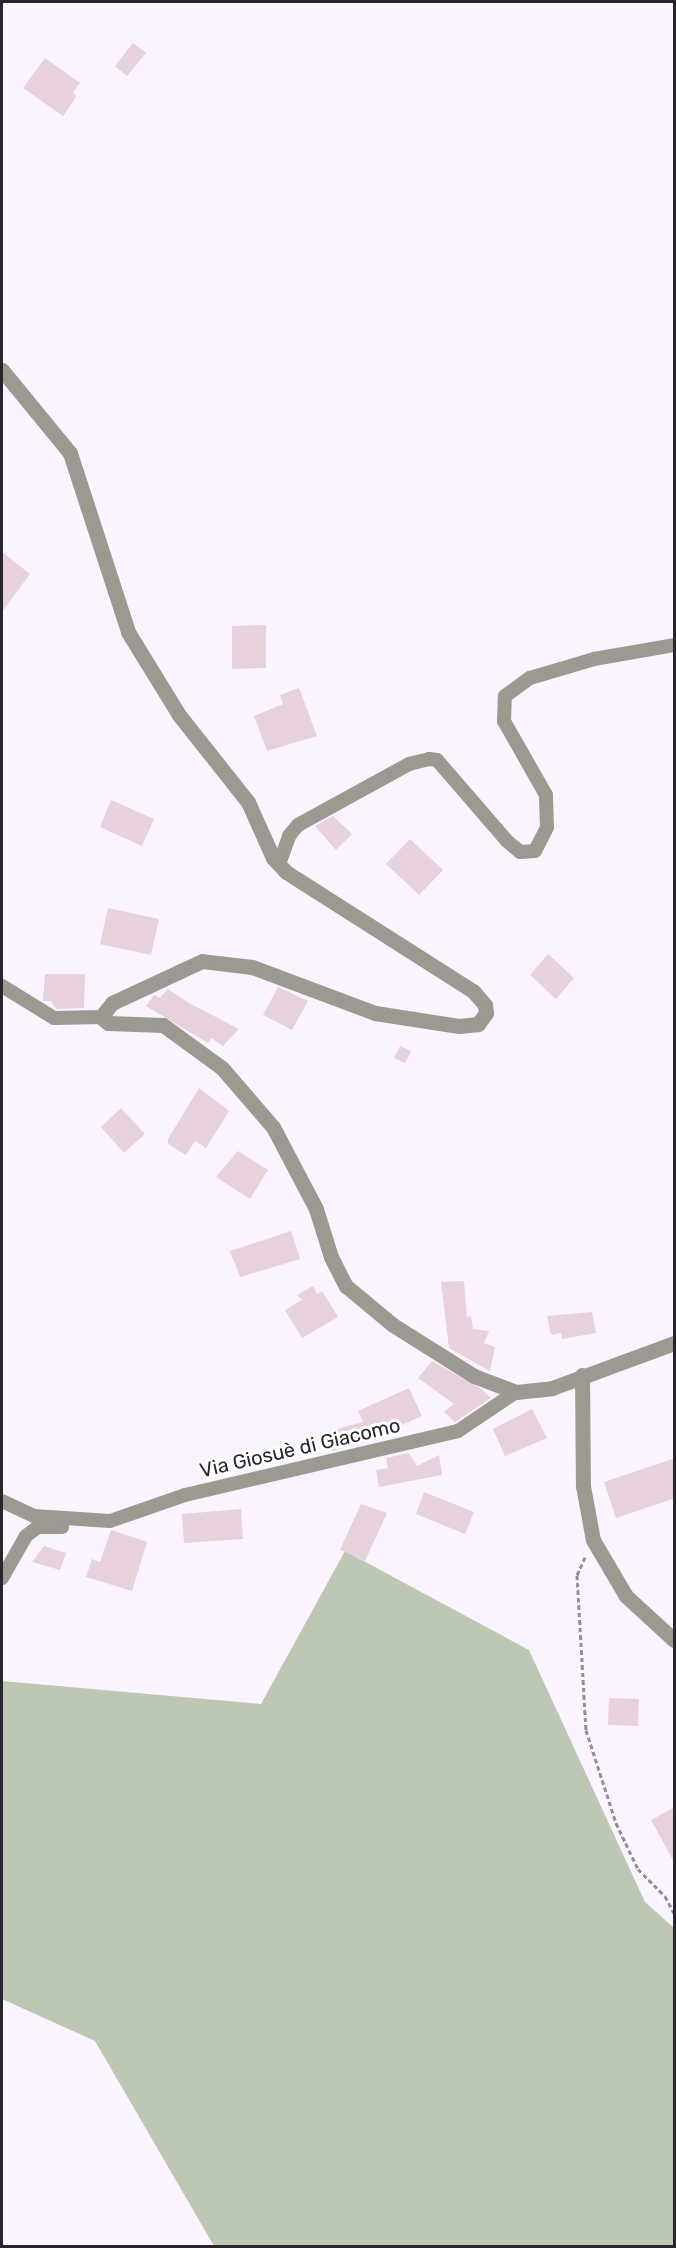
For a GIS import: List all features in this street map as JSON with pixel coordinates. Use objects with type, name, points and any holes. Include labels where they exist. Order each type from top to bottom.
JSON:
[{"type":"street","points":[[2,370],[70,453],[110,586],[128,632],[179,715],[248,802],[279,864],[473,991],[485,1005],[484,1019],[478,1024],[459,1026],[375,1013],[252,967],[214,961],[184,966],[112,1003],[101,1017]]},
{"type":"street","points":[[279,864],[289,836],[298,825],[409,764],[429,759],[437,760],[507,841],[520,852],[535,851],[547,827],[546,795],[504,721],[505,696],[530,678],[594,659],[675,645]]},
{"type":"street","points":[[2,986],[54,1018],[101,1017],[108,1023],[164,1025],[209,1056],[273,1127],[316,1209],[346,1286],[385,1319],[474,1376],[516,1392],[552,1388],[582,1375],[675,1343]]},
{"type":"street","points":[[582,1375],[583,1486],[593,1540],[626,1596],[675,1640]]},
{"type":"street","name":"Via Giosuè di Giacomo","points":[[2,1578],[26,1536],[38,1527],[110,1521],[185,1495],[458,1431],[516,1392]]},
{"type":"street","name":"Via Giosuè di Giacomo","points":[[2,1501],[34,1516],[85,1522]]},
{"type":"path","points":[[593,1540],[577,1575],[586,1730],[616,1823],[638,1869],[665,1896],[675,1913]]},
{"type":"green space","points":[[345,1551],[529,1650],[645,1902],[674,1928],[674,2246],[214,2246],[95,2041],[2,1999],[2,1681],[261,1704]]},
{"type":"building","points":[[133,43],[146,53],[127,76],[115,66]]},
{"type":"building","points":[[45,58],[80,83],[73,92],[76,97],[63,116],[23,88]]},
{"type":"building","points":[[2,552],[30,574],[2,612]]},
{"type":"building","points":[[266,625],[266,668],[232,669],[232,626]]},
{"type":"building","points":[[299,688],[317,736],[267,751],[254,716],[283,704],[280,695]]},
{"type":"building","points":[[111,800],[154,819],[142,846],[100,827]]},
{"type":"building","points":[[333,816],[352,834],[336,850],[315,826]]},
{"type":"building","points":[[410,839],[443,870],[419,895],[386,864]]},
{"type":"building","points":[[108,908],[159,919],[151,955],[100,944]]},
{"type":"building","points":[[548,954],[574,978],[556,999],[530,975]]},
{"type":"building","points":[[45,974],[85,974],[84,1008],[56,1009],[51,1001],[43,1001]]},
{"type":"building","points":[[278,987],[308,1001],[292,1030],[263,1015]]},
{"type":"building","points":[[168,989],[189,1003],[239,1029],[223,1046],[211,1038],[208,1043],[146,1006],[154,995],[160,998]]},
{"type":"building","points":[[400,1046],[411,1051],[405,1063],[394,1058]]},
{"type":"building","points":[[199,1088],[229,1111],[206,1148],[195,1141],[186,1155],[168,1144],[168,1139]]},
{"type":"building","points":[[121,1108],[145,1134],[124,1153],[101,1127]]},
{"type":"building","points":[[238,1151],[268,1170],[250,1199],[216,1177]]},
{"type":"building","points":[[291,1231],[300,1259],[240,1277],[230,1251]]},
{"type":"building","points":[[464,1281],[467,1317],[471,1316],[473,1329],[489,1331],[484,1343],[495,1347],[490,1371],[449,1348],[441,1282]]},
{"type":"building","points":[[313,1286],[317,1294],[322,1291],[338,1317],[302,1338],[285,1310],[302,1300],[297,1295]]},
{"type":"building","points":[[592,1312],[596,1333],[562,1339],[561,1333],[551,1335],[547,1316]]},
{"type":"building","points":[[432,1361],[483,1390],[491,1398],[455,1422],[444,1412],[454,1404],[418,1378]]},
{"type":"building","points":[[409,1388],[422,1416],[362,1443],[332,1451],[325,1432],[363,1422],[358,1411]]},
{"type":"building","points":[[532,1409],[547,1438],[505,1456],[493,1429]]},
{"type":"building","points":[[409,1453],[417,1466],[439,1455],[442,1475],[379,1487],[376,1470],[388,1468],[386,1458]]},
{"type":"building","points":[[675,1458],[675,1498],[616,1518],[604,1482]]},
{"type":"building","points":[[424,1492],[474,1512],[465,1534],[416,1514]]},
{"type":"building","points":[[361,1504],[387,1513],[365,1561],[340,1550]]},
{"type":"building","points":[[241,1509],[243,1539],[184,1543],[182,1514]]},
{"type":"building","points":[[111,1530],[147,1542],[132,1591],[86,1577],[92,1559],[100,1562]]},
{"type":"building","points":[[44,1546],[66,1553],[60,1570],[32,1562]]},
{"type":"building","points":[[609,1698],[639,1699],[638,1726],[608,1725]]},
{"type":"building","points":[[675,1807],[675,1864],[651,1820]]}]
